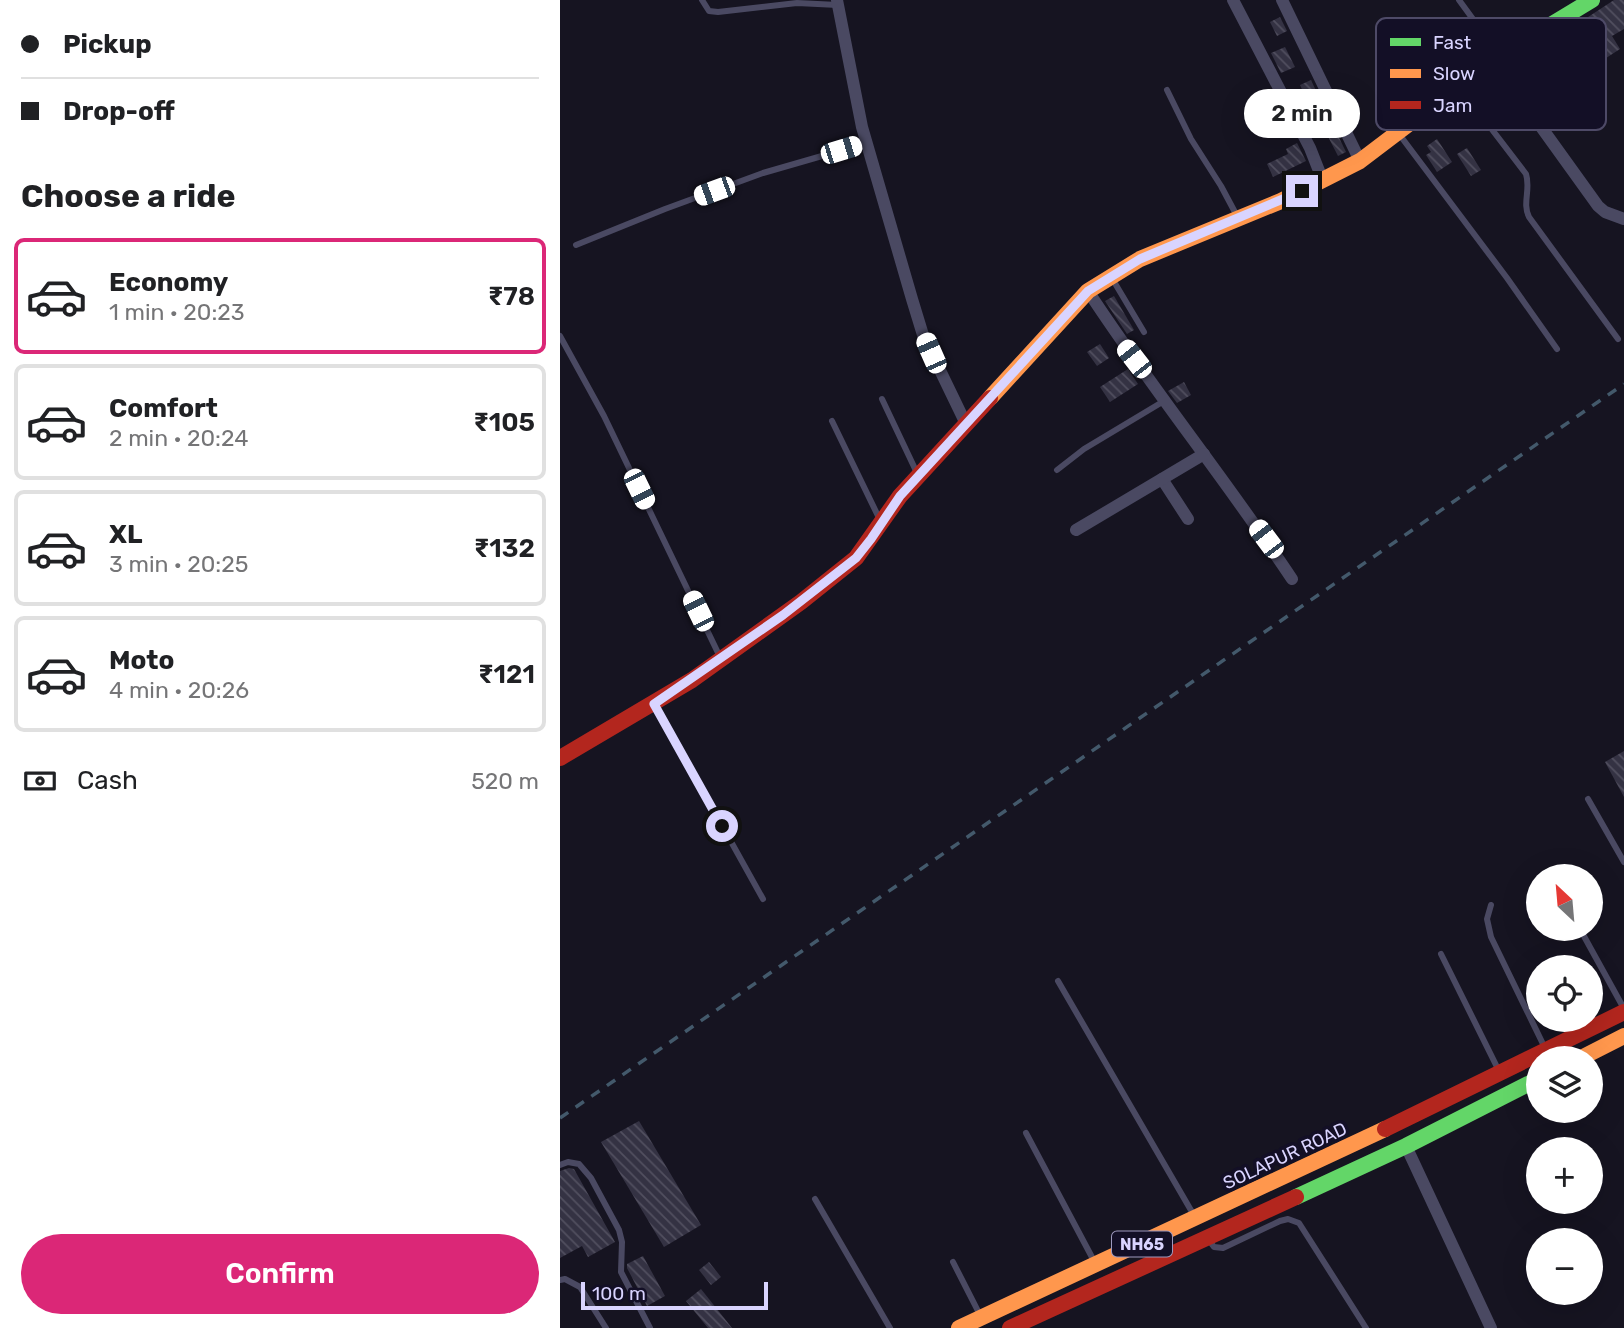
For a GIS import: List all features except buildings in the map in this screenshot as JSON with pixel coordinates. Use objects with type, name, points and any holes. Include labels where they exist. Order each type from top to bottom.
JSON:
[{"type":"main road","points":[[1562,18],[1592,0]]},
{"type":"main road","points":[[560,758],[654,704],[721,660],[856,558],[918,475],[1088,291],[1140,259],[1323,181],[1360,161],[1401,130]]},
{"type":"main road","name":"SOLAPUR ROAD","points":[[1554,1046],[1624,1011]]},
{"type":"main road","points":[[1603,1046],[1624,1036]]},
{"type":"main road","name":"SOLAPUR ROAD","points":[[959,1328],[1324,1159],[1526,1060]]},
{"type":"main road","name":"NH65","points":[[1010,1328],[1328,1182],[1526,1085]]},
{"type":"street","points":[[1233,0],[1310,148],[1323,181]]},
{"type":"street","points":[[1282,0],[1360,161]]},
{"type":"street","points":[[837,3],[867,143],[923,335],[966,424]]},
{"type":"street","points":[[1546,130],[1598,206],[1605,212],[1624,219]]},
{"type":"street","points":[[1088,291],[1123,345],[1292,579]]},
{"type":"street","points":[[1076,530],[1204,454]]},
{"type":"street","points":[[1162,478],[1188,519]]},
{"type":"street","points":[[1402,1147],[1491,1328]]},
{"type":"lane","points":[[702,0],[709,11],[718,12],[797,3],[837,3]]},
{"type":"lane","points":[[1459,0],[1470,18]]},
{"type":"lane","points":[[1167,90],[1191,139],[1222,186],[1239,219]]},
{"type":"lane","points":[[1492,130],[1525,174],[1529,190],[1525,206],[1529,217],[1618,339]]},
{"type":"lane","points":[[1397,133],[1426,168],[1557,349]]},
{"type":"lane","points":[[576,245],[763,173],[867,143]]},
{"type":"lane","points":[[1111,275],[1144,332]]},
{"type":"lane","points":[[560,337],[604,416],[721,660]]},
{"type":"lane","points":[[882,399],[918,475]]},
{"type":"lane","points":[[1057,470],[1084,449],[1165,401]]},
{"type":"lane","points":[[832,421],[881,522]]},
{"type":"lane","points":[[654,704],[763,899]]},
{"type":"lane","points":[[1588,799],[1624,862]]},
{"type":"lane","points":[[1492,905],[1487,919],[1491,937],[1544,1046]]},
{"type":"lane","points":[[1587,942],[1624,1011]]},
{"type":"lane","points":[[1441,954],[1500,1073]]},
{"type":"lane","points":[[1058,981],[1196,1219]]},
{"type":"lane","points":[[1026,1133],[1096,1265]]},
{"type":"lane","points":[[560,1165],[568,1162],[579,1164],[591,1178],[619,1230],[622,1241],[621,1272],[650,1328]]},
{"type":"lane","points":[[816,1199],[890,1328]]},
{"type":"lane","points":[[1208,1237],[1214,1247],[1223,1248],[1280,1221],[1288,1219],[1299,1223],[1366,1328]]},
{"type":"lane","points":[[953,1262],[982,1318]]},
{"type":"lane","points":[[560,1280],[565,1279],[580,1287],[607,1328]]},
{"type":"railway","points":[[560,1118],[1624,384]]},
{"type":"traffic: fast","points":[[1562,18],[1592,0]]},
{"type":"traffic: fast","points":[[1296,1197],[1406,1146],[1526,1085]]},
{"type":"traffic: slow","points":[[990,398],[1088,291],[1140,259],[1281,201],[1360,161],[1401,130]]},
{"type":"traffic: slow","points":[[1603,1047],[1624,1036]]},
{"type":"traffic: slow","points":[[959,1328],[1385,1129]]},
{"type":"traffic: jam","points":[[560,758],[692,680],[801,602],[856,558],[900,496],[990,398]]},
{"type":"traffic: jam","points":[[1385,1129],[1624,1012]]},
{"type":"traffic: jam","points":[[1010,1328],[1296,1197]]},
{"type":"route","points":[[722,826],[654,704],[801,602],[856,558],[900,496],[1088,291],[1140,259],[1302,191]]}]
